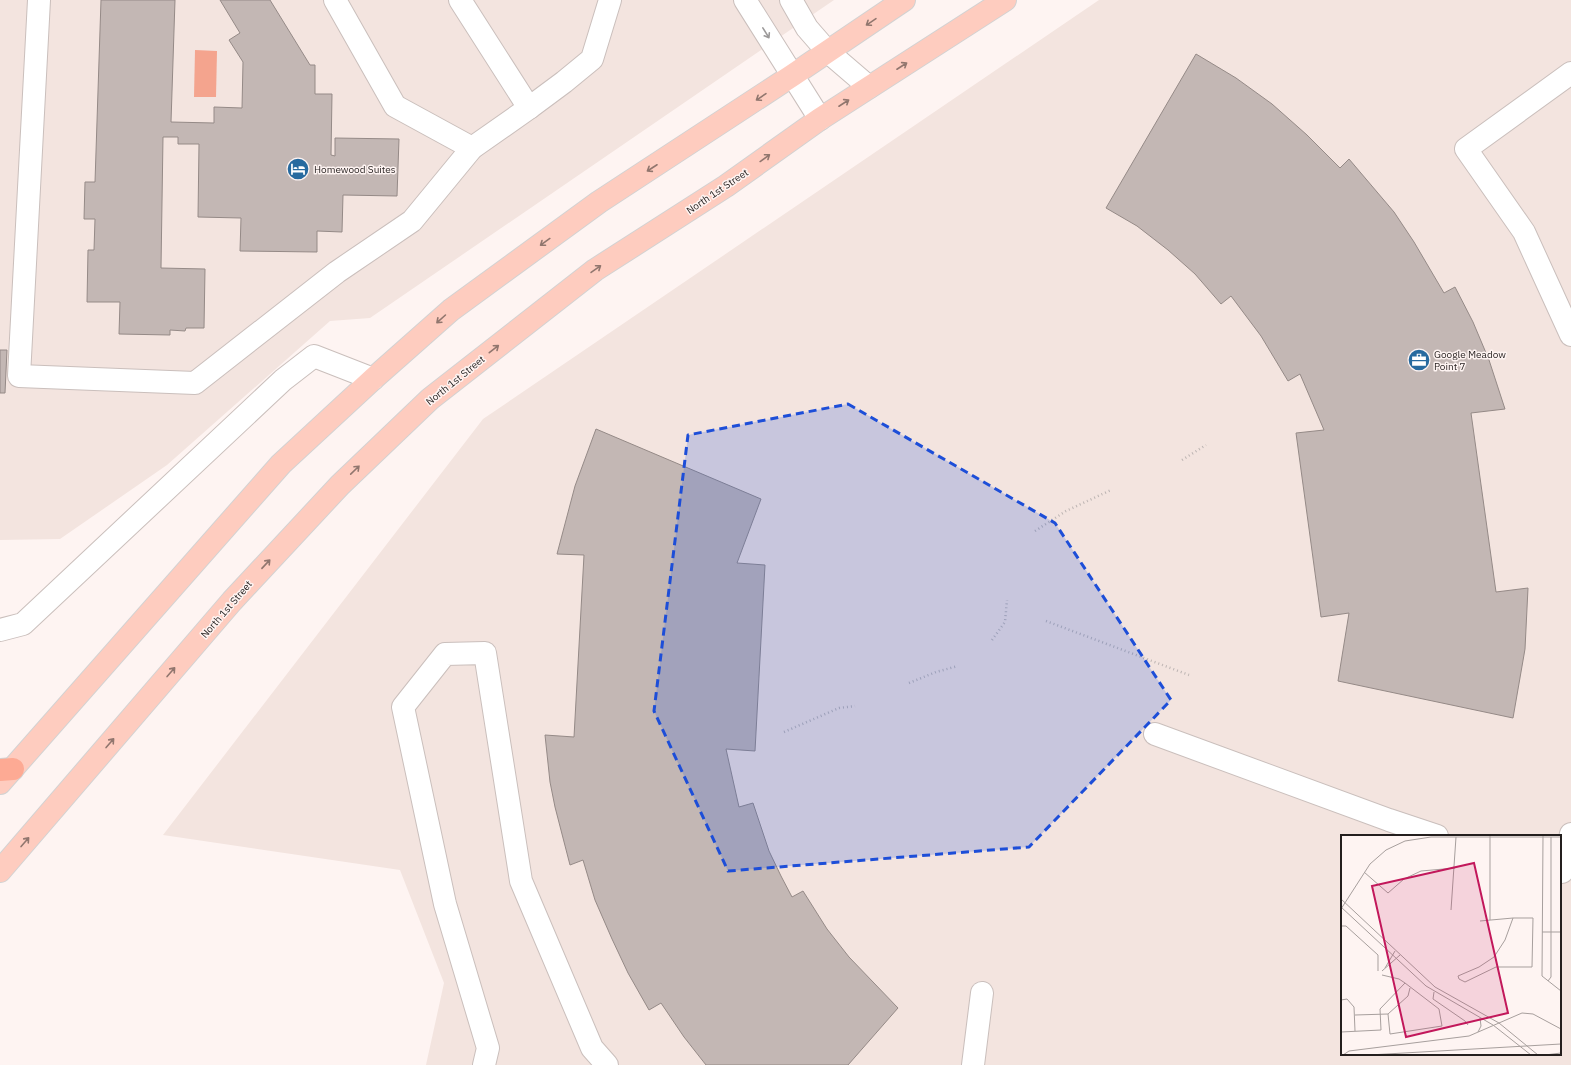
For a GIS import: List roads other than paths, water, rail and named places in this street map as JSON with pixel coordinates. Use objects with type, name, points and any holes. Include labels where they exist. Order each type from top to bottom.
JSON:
[{"type":"main road","points":[[4,774],[281,464],[373,379],[451,310],[580,216],[904,0]]},
{"type":"main road","name":"North 1st Street","points":[[0,871],[232,601],[340,485],[430,399],[595,270],[726,186],[820,119],[1005,0]]},
{"type":"lane","points":[[39,0],[19,376],[195,383],[337,272],[412,221],[472,148],[529,108],[592,59],[610,0]]},
{"type":"lane","points":[[335,0],[396,106],[472,148]]},
{"type":"lane","points":[[460,0],[529,108]]},
{"type":"lane","points":[[745,0],[820,119]]},
{"type":"lane","points":[[791,0],[807,28],[827,51],[869,87]]},
{"type":"lane","points":[[1571,73],[1466,149],[1524,232],[1571,335]]},
{"type":"lane","points":[[0,630],[23,624],[277,386],[314,356],[373,379]]},
{"type":"lane","points":[[484,1065],[488,1048],[445,904],[403,707],[445,654],[485,653],[521,881],[592,1048],[607,1065]]},
{"type":"lane","points":[[1155,734],[1389,820],[1434,835]]},
{"type":"lane","points":[[1564,872],[1571,834]]},
{"type":"lane","points":[[973,1065],[982,993]]},
{"type":"place","name":"Homewood Suites","points":[[298,169]]},
{"type":"place","name":"Google Meadow Point 7","points":[[1419,360]]}]
